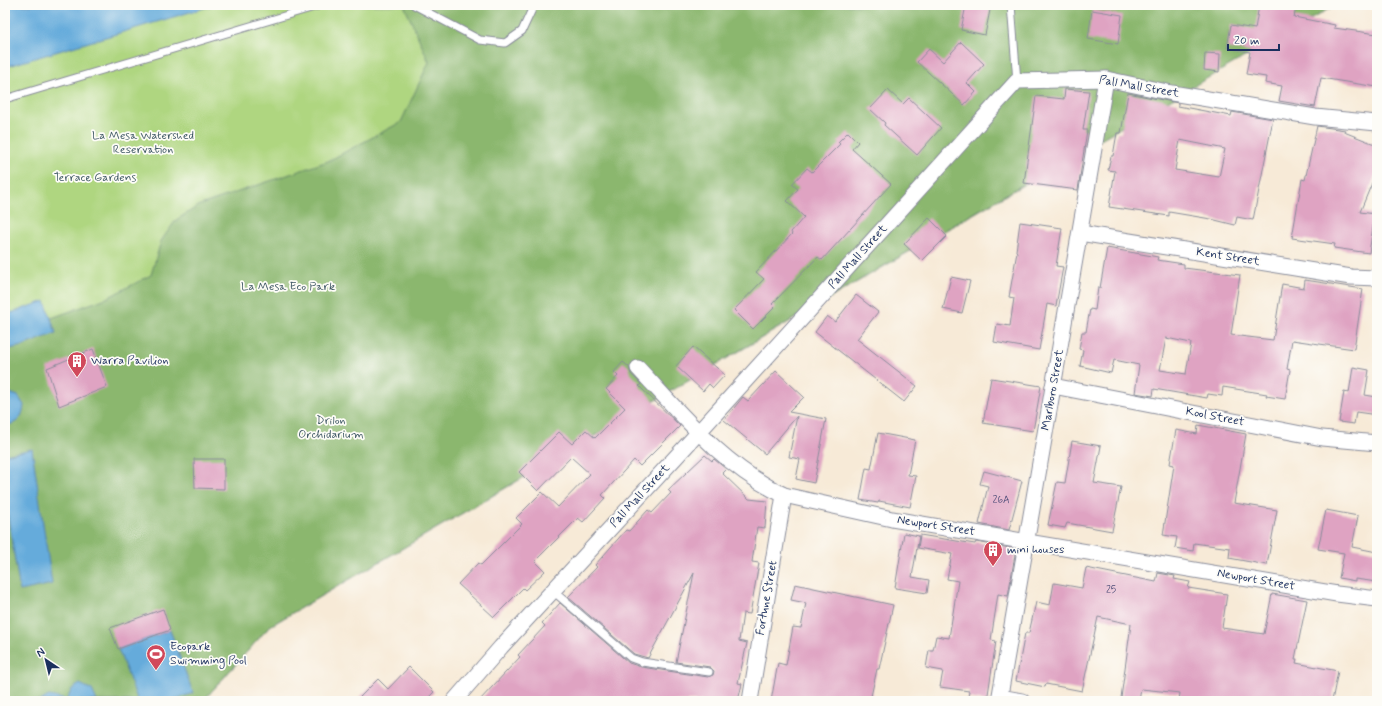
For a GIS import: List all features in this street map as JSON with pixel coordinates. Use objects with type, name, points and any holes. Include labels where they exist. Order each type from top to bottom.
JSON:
[{"type":"street","name":"Pall Mall Street","points":[[454,701],[553,590],[698,433],[1017,81],[1106,79],[1172,93],[1315,117],[1377,123]]},
{"type":"street","name":"Marlboro Street","points":[[1000,699],[1106,79]]},
{"type":"street","name":"Kent Street","points":[[1080,233],[1351,277],[1377,278]]},
{"type":"street","name":"Newport Street","points":[[638,368],[698,433],[743,472],[768,488],[784,495],[892,519],[1337,594],[1377,599]]},
{"type":"street","name":"Kool Street","points":[[1053,386],[1322,438],[1377,443]]},
{"type":"street","name":"Fortune Street","points":[[750,701],[784,495]]},
{"type":"street","points":[[1000,699],[1022,701]]},
{"type":"lane","points":[[5,99],[321,5]]},
{"type":"lane","points":[[414,5],[480,40],[505,43],[522,31],[534,5]]},
{"type":"lane","points":[[1011,5],[1017,81]]},
{"type":"lane","points":[[553,590],[631,658],[642,662],[709,672]]},
{"type":"green space","name":"La Mesa Eco Park","points":[[5,5],[1015,5],[1047,171],[270,626],[203,701],[5,701]]},
{"type":"green space","name":"La Mesa Eco Park","points":[[404,5],[1336,5],[1092,144],[270,626],[203,701],[5,701],[5,667],[7,660],[5,650],[5,335],[109,297],[151,275],[161,241],[176,220],[200,205],[328,161],[401,122],[429,62]]},
{"type":"water","points":[[5,5],[214,5],[5,67]]},
{"type":"water","points":[[45,301],[56,333],[22,346],[5,350],[5,315]]},
{"type":"water","points":[[7,392],[18,396],[24,405],[19,420],[13,424],[5,425],[5,393]]},
{"type":"water","points":[[32,449],[52,584],[20,591],[5,499],[5,455]]},
{"type":"water","name":"Ecopark Swimming Pool","points":[[170,630],[193,693],[172,701],[138,701],[118,649]]},
{"type":"water","points":[[80,684],[92,690],[97,701],[40,701],[49,696],[67,700],[72,689]]},
{"type":"building","points":[[966,5],[991,5],[985,35],[961,30]]},
{"type":"building","points":[[1259,5],[1282,5],[1296,8],[1294,17],[1335,25],[1334,28],[1377,34],[1377,87],[1321,78],[1315,107],[1279,101],[1282,86],[1265,83],[1266,77],[1246,74],[1250,52],[1227,48],[1231,25],[1255,29]]},
{"type":"building","points":[[1092,10],[1122,15],[1118,44],[1088,39]]},
{"type":"building","points":[[961,42],[984,64],[967,83],[976,92],[964,105],[917,62],[929,49],[943,62]]},
{"type":"building","points":[[1205,53],[1220,54],[1219,72],[1204,70]]},
{"type":"building","points":[[1065,89],[1089,91],[1083,130],[1087,130],[1078,190],[1024,183],[1036,96],[1064,99]]},
{"type":"building","points":[[888,90],[903,104],[909,98],[941,128],[917,155],[884,125],[885,123],[870,109]]},
{"type":"building","points":[[1128,93],[1178,103],[1178,106],[1231,116],[1232,112],[1273,119],[1253,220],[1237,217],[1235,225],[1211,219],[1169,212],[1169,216],[1109,207],[1115,171],[1108,170],[1111,156],[1113,156],[1117,133],[1121,133]],"holes":[[[1180,140],[1225,149],[1219,177],[1175,170]]]},
{"type":"building","points":[[1317,126],[1345,130],[1344,132],[1377,145],[1377,171],[1360,212],[1375,214],[1369,253],[1334,248],[1335,244],[1292,238],[1302,179],[1305,180]]},
{"type":"building","points":[[848,132],[858,142],[852,149],[891,184],[822,260],[818,257],[772,304],[775,307],[753,329],[734,310],[764,279],[756,272],[792,234],[791,232],[804,217],[787,201],[798,189],[792,184],[807,168],[812,172],[840,144],[838,142]]},
{"type":"building","points":[[929,218],[947,236],[922,261],[904,244]]},
{"type":"building","points":[[1020,222],[1062,228],[1056,266],[1063,267],[1056,306],[1047,304],[1039,350],[994,342],[997,324],[1010,326],[1014,298],[1009,297],[1017,252]]},
{"type":"building","points":[[1107,248],[1158,257],[1157,260],[1184,264],[1184,268],[1240,275],[1231,335],[1273,340],[1282,284],[1304,288],[1305,280],[1363,289],[1354,349],[1292,340],[1287,369],[1290,370],[1285,399],[1266,396],[1267,394],[1223,387],[1222,396],[1208,394],[1207,398],[1154,389],[1153,396],[1135,393],[1139,365],[1114,360],[1111,373],[1080,366],[1083,350],[1079,349],[1082,332],[1086,332],[1090,309],[1095,310],[1098,288],[1100,288]],"holes":[[[1166,338],[1191,343],[1186,374],[1160,370]]]},
{"type":"building","points":[[951,277],[970,281],[962,313],[943,309]]},
{"type":"building","points":[[856,295],[878,312],[857,339],[917,386],[904,402],[815,332],[827,316],[835,322]]},
{"type":"building","points":[[693,347],[725,375],[713,388],[709,384],[703,391],[676,366]]},
{"type":"building","name":"Warra Pavilion","points":[[93,349],[107,387],[59,406],[47,368]]},
{"type":"building","points":[[623,362],[629,367],[631,374],[641,384],[639,386],[680,426],[640,466],[634,460],[602,495],[605,498],[583,522],[578,518],[535,561],[545,571],[525,590],[523,588],[494,617],[458,584],[478,563],[481,565],[522,524],[516,518],[542,492],[558,507],[590,474],[571,457],[538,491],[519,472],[559,432],[572,444],[586,430],[595,438],[625,408],[606,389],[618,376],[614,372]]},
{"type":"building","points":[[1353,367],[1369,370],[1365,395],[1377,397],[1377,415],[1356,412],[1354,424],[1339,422],[1344,392],[1349,393]]},
{"type":"building","points":[[776,371],[804,397],[789,412],[826,419],[814,483],[796,479],[800,459],[789,457],[797,416],[765,454],[724,420],[743,397],[748,401]]},
{"type":"building","points":[[991,378],[1041,386],[1033,431],[983,423]]},
{"type":"building","points":[[1198,425],[1246,434],[1234,503],[1277,510],[1267,565],[1229,558],[1230,548],[1194,543],[1193,551],[1175,548],[1177,537],[1163,535],[1174,465],[1170,464],[1176,430],[1197,434]]},
{"type":"building","points":[[878,433],[915,440],[908,475],[916,476],[910,507],[879,501],[878,503],[860,500],[866,468],[871,469]]},
{"type":"building","points":[[1072,441],[1101,446],[1094,483],[1121,487],[1112,531],[1067,523],[1065,528],[1048,525],[1057,482],[1065,483]]},
{"type":"building","points":[[705,455],[712,461],[714,459],[726,469],[722,473],[749,499],[767,501],[765,528],[757,527],[752,562],[759,563],[750,614],[743,613],[739,641],[747,643],[738,683],[742,684],[738,701],[479,701],[520,657],[518,655],[545,626],[542,623],[560,603],[629,663],[641,667],[708,677],[713,675],[714,671],[710,667],[676,662],[694,573],[648,658],[634,654],[568,597],[597,567],[595,565],[626,530],[629,531],[648,510],[652,513],[671,493],[668,490]]},
{"type":"building","points":[[194,459],[224,459],[224,489],[195,488]]},
{"type":"building","points":[[984,471],[1022,481],[1009,530],[979,524],[988,486],[980,484]]},
{"type":"building","points":[[1326,510],[1358,516],[1352,547],[1377,552],[1377,582],[1355,579],[1355,581],[1339,578],[1344,553],[1318,549]]},
{"type":"building","points":[[904,533],[919,536],[912,577],[929,580],[927,593],[895,588]]},
{"type":"building","points":[[920,535],[1016,549],[1008,596],[998,594],[991,640],[996,641],[987,701],[968,698],[969,691],[940,687],[943,671],[926,668],[929,650],[933,650],[936,636],[949,638],[958,581],[947,579],[952,554],[918,548]]},
{"type":"building","points":[[1086,568],[1156,582],[1158,573],[1175,576],[1174,579],[1190,582],[1188,588],[1227,594],[1222,628],[1264,634],[1272,594],[1307,600],[1295,659],[1297,659],[1296,663],[1338,671],[1332,701],[1188,701],[1179,700],[1180,693],[1141,689],[1139,701],[1121,698],[1131,624],[1098,617],[1082,691],[1046,684],[1045,687],[1016,681],[1025,633],[1029,633],[1036,602],[1050,605],[1054,583],[1082,588]]},
{"type":"building","points":[[795,584],[893,605],[879,669],[877,669],[870,701],[771,701],[778,663],[786,665],[793,627],[801,628],[806,603],[791,600]]},
{"type":"building","points":[[163,609],[170,630],[118,649],[110,628]]},
{"type":"building","points":[[409,667],[434,692],[425,701],[356,701],[378,679],[388,689]]},
{"type":"place","name":"Warra Pavilion","points":[[77,378]]},
{"type":"place","name":"mini houses","points":[[993,567]]},
{"type":"place","name":"Ecopark Swimming Pool","points":[[156,671]]},
{"type":"park label","name":"La Mesa Watershed Reservation","points":[[143,143]]},
{"type":"park label","name":"Terrace Gardens","points":[[95,178]]},
{"type":"park label","name":"Drilon Orchidarium","points":[[331,428]]}]
